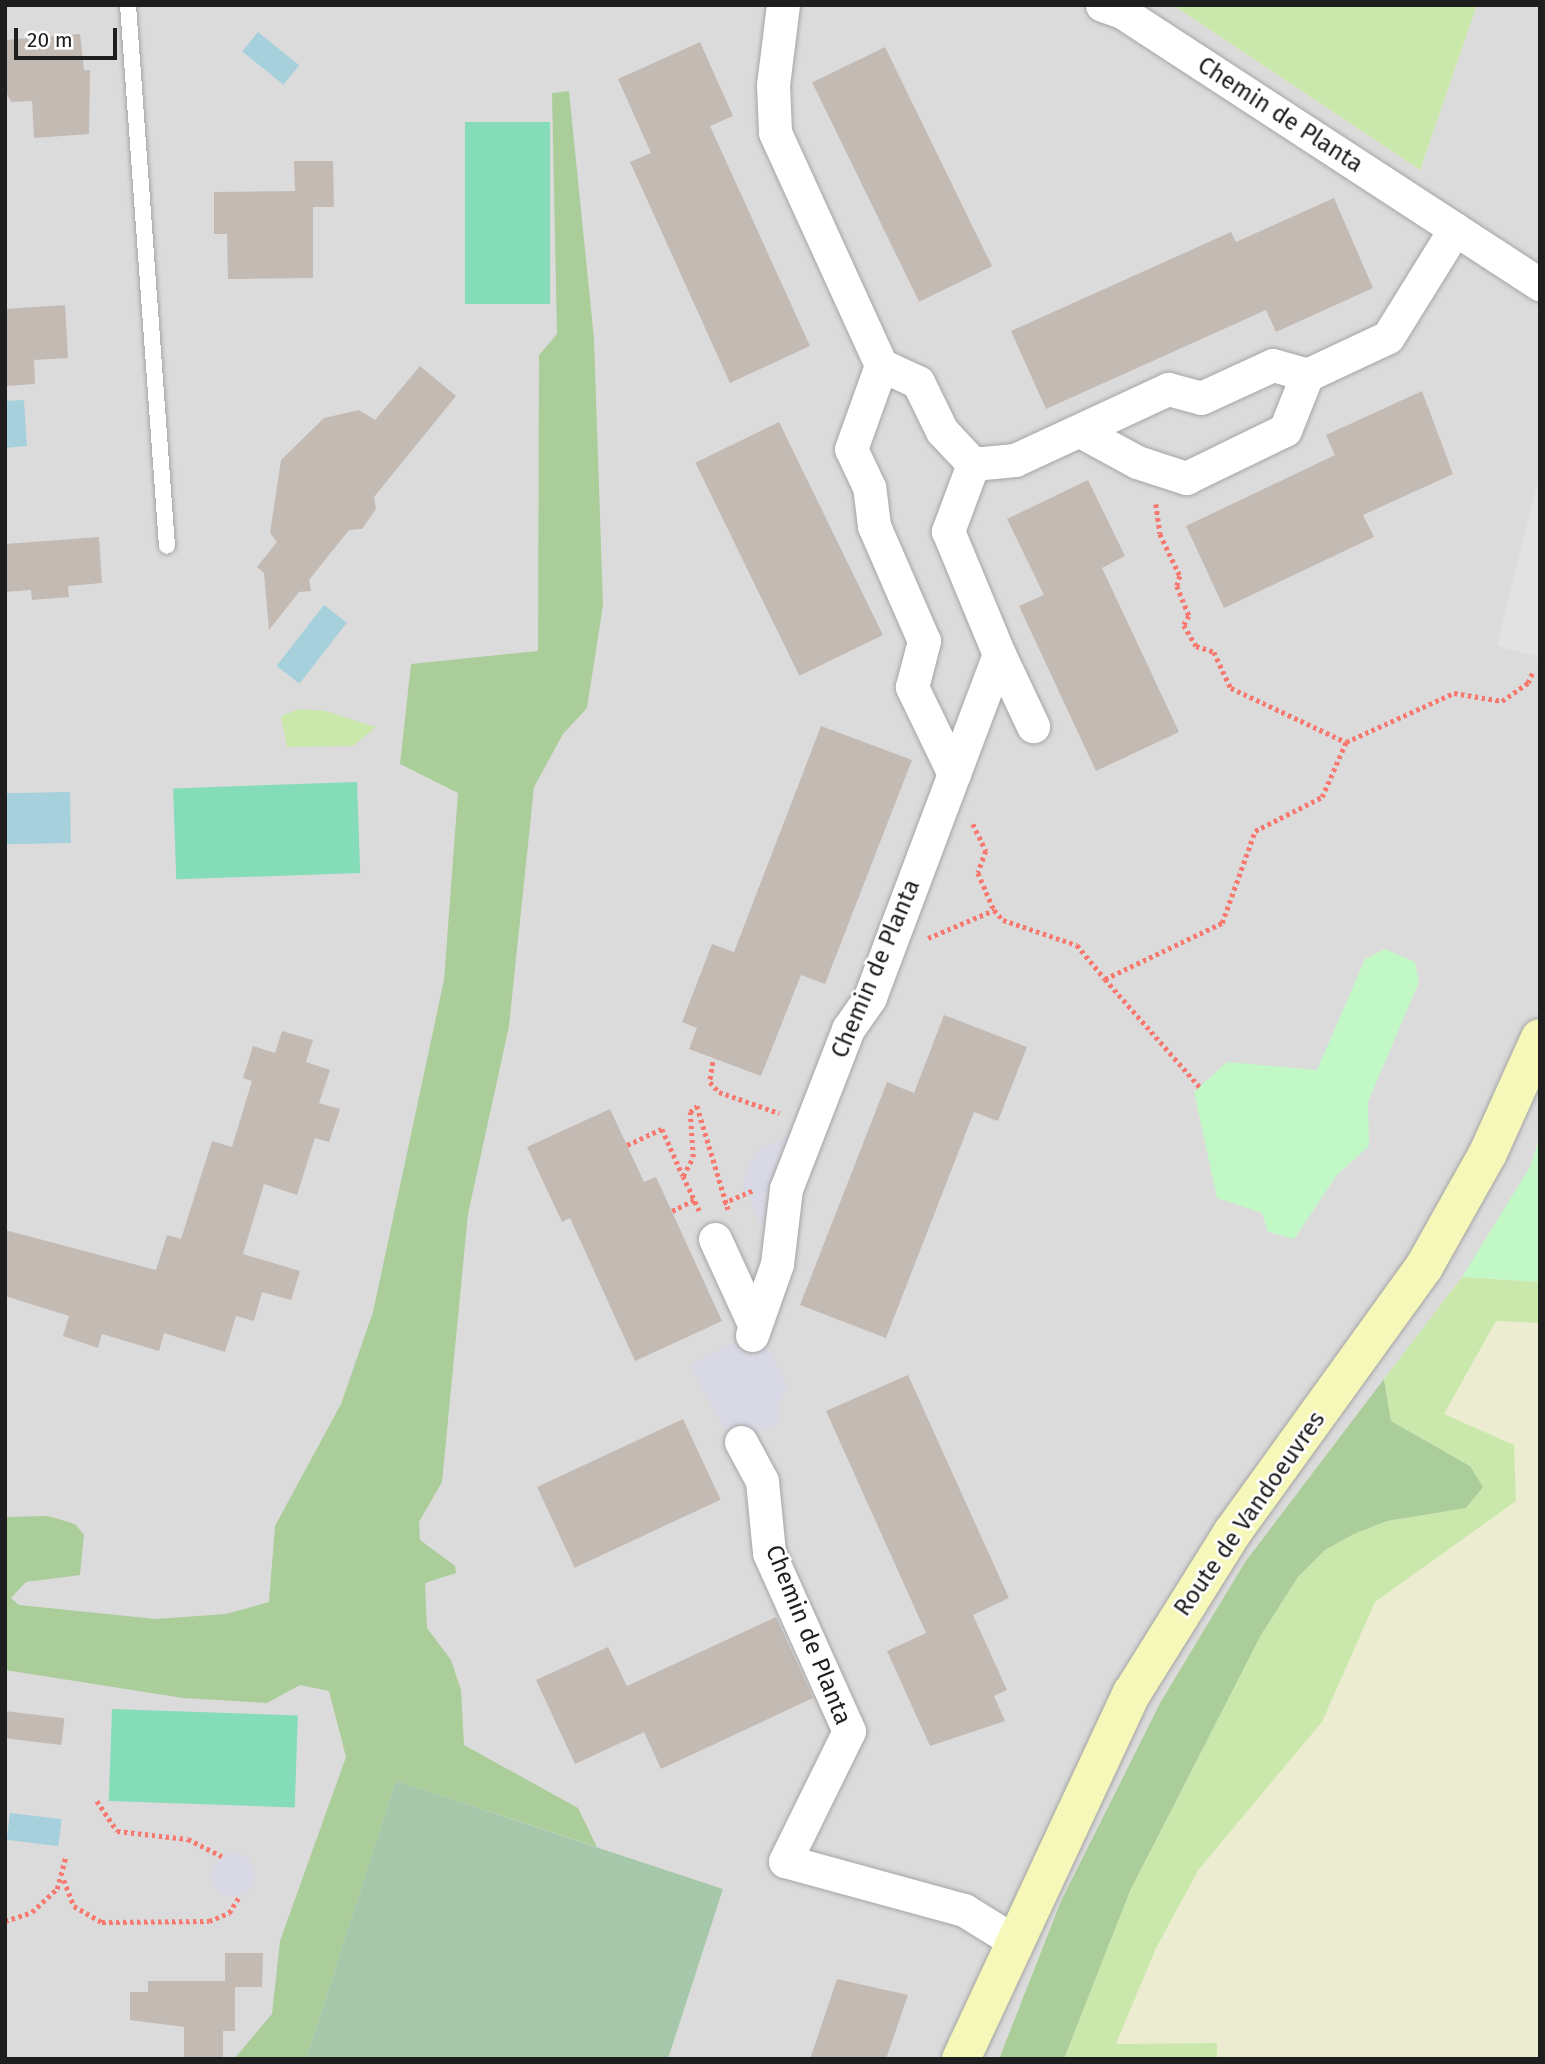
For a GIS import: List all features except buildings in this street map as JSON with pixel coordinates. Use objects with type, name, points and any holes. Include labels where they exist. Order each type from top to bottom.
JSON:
[{"type":"main road","name":"Route de Vandoeuvres","points":[[961,2059],[1132,1693],[1232,1533],[1423,1267],[1488,1153],[1540,1038]]},
{"type":"street","points":[[783,5],[773,85],[775,132],[881,365],[918,382],[942,431],[973,464]]},
{"type":"street","name":"Chemin de Planta","points":[[1102,5],[1122,12],[1540,285]]},
{"type":"street","points":[[973,464],[1015,460],[1168,389],[1201,398],[1273,365],[1307,375],[1388,337],[1455,229]]},
{"type":"street","points":[[881,365],[851,449],[869,487],[874,526],[924,641],[912,687],[952,777]]},
{"type":"street","points":[[1080,431],[1137,462],[1186,478],[1285,430],[1307,375]]},
{"type":"street","points":[[973,464],[948,531],[999,654],[1033,726]]},
{"type":"street","name":"Chemin de Planta","points":[[710,1230],[753,1329],[777,1264],[786,1189],[848,1029],[886,956],[999,654]]},
{"type":"street","name":"Chemin de Planta","points":[[741,1441],[762,1481],[769,1553],[849,1731],[785,1861],[964,1910],[1014,1941]]},
{"type":"lane","points":[[128,5],[166,546]]},
{"type":"path","points":[[1160,534],[1180,576],[1177,586],[1189,616],[1184,625],[1196,646],[1214,652],[1231,688],[1346,742]]},
{"type":"path","points":[[1105,979],[1222,923],[1255,831],[1322,797],[1346,742],[1454,693],[1502,701],[1528,683],[1533,671]]},
{"type":"path","points":[[952,777],[986,852],[978,873],[994,910],[1003,920],[1077,945],[1199,1087]]},
{"type":"path","points":[[886,956],[994,910]]},
{"type":"path","points":[[713,1062],[710,1082],[719,1092],[813,1125]]},
{"type":"path","points":[[683,1176],[694,1146],[690,1112],[697,1105],[722,1203],[739,1245],[730,1272]]},
{"type":"path","points":[[627,1145],[662,1129],[710,1230]]},
{"type":"path","points":[[722,1203],[741,1195]]},
{"type":"path","points":[[671,1211],[694,1200]]},
{"type":"path","points":[[97,1801],[117,1831],[202,1842],[222,1856]]},
{"type":"path","points":[[66,1856],[64,1880],[79,1911],[102,1922],[209,1921],[229,1913],[239,1897]]},
{"type":"path","points":[[5,1921],[41,1906],[64,1880]]},
{"type":"shaded area","points":[[5,5],[1173,5],[1420,170],[1477,5],[1540,5],[1540,1282],[1462,1277],[1245,1562],[1160,1703],[1061,1901],[999,2059],[668,2059],[723,1889],[396,1782],[306,2059],[5,2059]]},
{"type":"shaded area","points":[[1540,472],[1540,657],[1497,646]]},
{"type":"shaded area","points":[[792,1134],[769,1241],[742,1185],[756,1151]]},
{"type":"shaded area","points":[[759,1330],[787,1385],[777,1412],[781,1422],[733,1445],[690,1365]]},
{"type":"shaded area","points":[[233,1853],[242,1854],[249,1859],[254,1866],[254,1884],[249,1891],[242,1896],[233,1897],[224,1896],[217,1891],[212,1884],[211,1875],[212,1866],[217,1859],[224,1854]]},
{"type":"green space","points":[[1173,5],[1477,5],[1420,170]]},
{"type":"green space","points":[[569,91],[594,339],[603,605],[587,708],[563,734],[534,787],[509,1026],[468,1214],[442,1482],[419,1522],[420,1540],[455,1566],[456,1573],[425,1583],[427,1628],[451,1660],[461,1690],[464,1745],[578,1808],[597,1847],[396,1781],[306,2059],[234,2059],[272,2014],[280,1941],[346,1757],[329,1691],[300,1685],[267,1703],[183,1698],[5,1670],[5,1517],[48,1516],[75,1524],[84,1535],[80,1575],[26,1582],[11,1598],[19,1605],[156,1619],[226,1614],[269,1602],[275,1526],[341,1404],[373,1312],[444,980],[458,793],[400,764],[411,664],[538,651],[539,355],[557,334],[552,93]]},
{"type":"green space","points":[[465,122],[550,122],[550,304],[465,304]]},
{"type":"green space","points":[[300,709],[325,711],[376,727],[353,746],[287,747],[281,716]]},
{"type":"green space","points":[[357,782],[360,873],[176,879],[173,788]]},
{"type":"green space","points":[[1385,949],[1415,962],[1419,982],[1368,1102],[1369,1146],[1336,1176],[1294,1239],[1268,1232],[1262,1213],[1217,1198],[1194,1092],[1227,1062],[1317,1070],[1365,959]]},
{"type":"green space","points":[[1540,1136],[1540,1282],[1462,1277],[1530,1167]]},
{"type":"green space","points":[[1462,1277],[1540,1282],[1540,1323],[1496,1321],[1444,1414],[1514,1445],[1516,1501],[1375,1602],[1322,1722],[1199,1869],[1156,1948],[1116,2044],[1217,2043],[1217,2059],[1064,2059],[1130,1891],[1261,1635],[1298,1577],[1325,1550],[1354,1534],[1387,1521],[1465,1508],[1470,1466],[1391,1421],[1384,1379]]},
{"type":"green space","points":[[1496,1321],[1540,1323],[1540,2059],[1217,2059],[1217,2043],[1116,2044],[1156,1948],[1199,1869],[1322,1722],[1375,1602],[1516,1501],[1513,1445],[1444,1414]]},
{"type":"green space","points":[[1384,1379],[1391,1421],[1470,1466],[1483,1487],[1466,1508],[1387,1521],[1354,1534],[1325,1550],[1298,1577],[1261,1635],[1130,1891],[1064,2059],[999,2059],[1061,1901],[1160,1703],[1245,1562]]},
{"type":"green space","points":[[112,1709],[298,1715],[295,1807],[109,1801]]},
{"type":"green space","points":[[396,1781],[723,1889],[668,2059],[306,2059]]},
{"type":"water","points":[[258,32],[299,65],[283,85],[242,51]]},
{"type":"water","points":[[24,400],[27,446],[5,448],[5,401]]},
{"type":"water","points":[[324,605],[347,623],[299,684],[277,666]]},
{"type":"water","points":[[70,792],[71,843],[6,844],[5,793]]},
{"type":"water","points":[[10,1813],[62,1819],[58,1846],[7,1840]]}]
